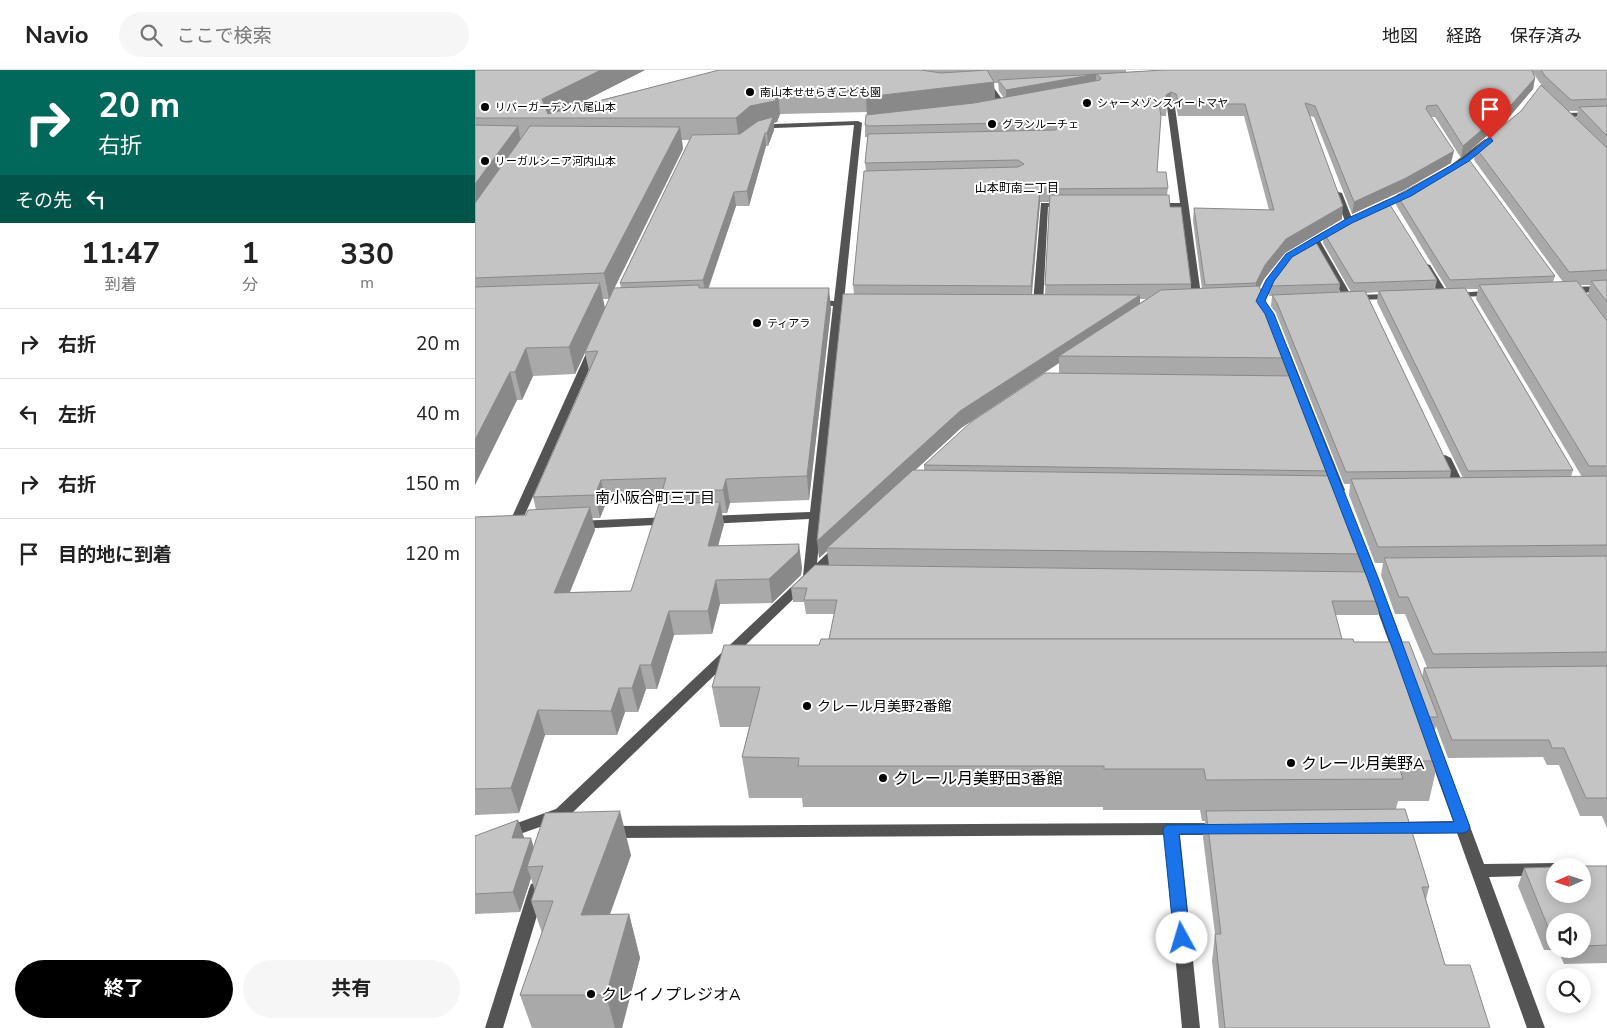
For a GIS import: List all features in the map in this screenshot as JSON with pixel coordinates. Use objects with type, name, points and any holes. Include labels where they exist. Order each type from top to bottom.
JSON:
[{"type":"street","points":[[978,70],[1003,106]]},
{"type":"street","points":[[979,89],[998,88]]},
{"type":"street","points":[[993,108],[1013,104]]},
{"type":"street","points":[[1171,108],[1197,303]]},
{"type":"street","points":[[1559,108],[1572,121]]},
{"type":"street","points":[[1566,114],[1607,114]]},
{"type":"street","points":[[753,135],[756,131],[775,126],[868,122]]},
{"type":"street","points":[[811,575],[815,515],[858,123]]},
{"type":"street","points":[[1442,174],[1494,136]]},
{"type":"street","points":[[856,142],[866,142]]},
{"type":"street","points":[[1460,160],[1472,167]]},
{"type":"street","points":[[851,180],[861,180]]},
{"type":"street","points":[[1335,187],[1357,217]]},
{"type":"street","points":[[1263,304],[1270,280],[1289,256],[1357,217],[1390,207],[1417,189]]},
{"type":"street","points":[[1038,304],[1044,205],[1072,205]]},
{"type":"street","points":[[1147,206],[1184,206]]},
{"type":"street","points":[[1315,241],[1343,298],[1370,302],[1406,296]]},
{"type":"street","points":[[1424,262],[1439,295],[1470,298],[1506,293]]},
{"type":"street","points":[[1558,288],[1581,294],[1607,289]]},
{"type":"street","points":[[808,303],[865,304]]},
{"type":"street","points":[[1276,331],[1292,384],[1339,492]]},
{"type":"street","points":[[513,528],[597,341]]},
{"type":"street","points":[[1439,446],[1460,489]]},
{"type":"street","points":[[698,520],[815,515]]},
{"type":"street","points":[[562,526],[679,521]]},
{"type":"street","points":[[1356,534],[1374,573],[1407,672]]},
{"type":"street","points":[[475,844],[562,813],[847,541]]},
{"type":"street","points":[[811,575],[832,573]]},
{"type":"street","points":[[1354,580],[1374,573]]},
{"type":"street","points":[[710,671],[729,671]]},
{"type":"street","points":[[1422,716],[1536,1028]]},
{"type":"street","points":[[555,832],[562,813]]},
{"type":"street","points":[[1375,828],[1463,827]]},
{"type":"street","points":[[1171,829],[1191,1028]]},
{"type":"street","points":[[595,832],[1239,829]]},
{"type":"street","points":[[493,1028],[543,870]]},
{"type":"street","points":[[1479,871],[1546,870]]},
{"type":"building","points":[[475,70],[601,70],[542,99],[548,114],[719,70],[921,70],[941,73],[987,70],[994,82],[866,97],[867,90],[778,93],[775,101],[750,106],[736,118],[475,118]]},
{"type":"building","points":[[1164,70],[1532,70],[1535,78],[1512,104],[1463,146],[1437,105],[1427,106],[1426,109],[1454,151],[1406,178],[1354,202],[1315,106],[1305,103],[1343,206],[1286,239],[1265,265],[1256,283],[1205,285],[1194,208],[1274,210],[1245,104],[1179,104],[1176,94],[1171,92],[1166,95],[1167,104],[1159,104],[1161,116],[1157,172],[1166,172],[1168,188],[1040,189],[1031,286],[853,285],[864,171],[1018,167],[1024,164],[1018,160],[865,163],[868,134],[1055,130],[1061,127],[1060,124],[1055,122],[869,126],[865,125],[866,115],[974,103],[1100,80],[1101,78],[1096,74]]},
{"type":"building","points":[[1541,70],[1607,70],[1607,99],[1571,100]]},
{"type":"building","points":[[1095,74],[1006,90],[998,80]]},
{"type":"building","points":[[1541,85],[1607,148],[1607,270],[1569,272],[1476,148],[1521,111]]},
{"type":"building","points":[[1607,106],[1607,136],[1579,107]]},
{"type":"building","points":[[773,117],[767,133],[765,133],[747,191],[734,192],[703,280],[620,283],[692,135],[740,134],[758,121]]},
{"type":"building","points":[[475,125],[518,126],[475,184]]},
{"type":"building","points":[[530,126],[680,127],[604,273],[475,278],[475,203]]},
{"type":"building","points":[[1467,157],[1555,276],[1450,280],[1397,195]]},
{"type":"building","points":[[1050,195],[1169,195],[1170,207],[1181,207],[1191,284],[1045,285]]},
{"type":"building","points":[[1387,200],[1437,280],[1354,283],[1324,233]]},
{"type":"building","points":[[1314,239],[1340,284],[1270,286],[1287,259]]},
{"type":"building","points":[[1607,280],[1607,302],[1591,281]]},
{"type":"building","points":[[1577,281],[1607,321],[1607,466],[1589,466],[1479,285]]},
{"type":"building","points":[[600,283],[569,347],[526,348],[515,372],[510,372],[475,440],[475,287]]},
{"type":"building","points":[[699,285],[699,288],[829,288],[807,476],[726,479],[723,490],[662,492],[666,478],[601,480],[595,495],[533,497],[598,351],[585,352],[614,288]]},
{"type":"building","points":[[1259,286],[1290,358],[1059,356],[1161,290]]},
{"type":"building","points":[[1465,288],[1573,470],[1468,471],[1379,291]]},
{"type":"building","points":[[1365,291],[1451,471],[1346,472],[1277,303],[1272,295]]},
{"type":"building","points":[[843,294],[1140,295],[960,411],[817,541]]},
{"type":"building","points":[[1045,373],[1293,376],[1330,471],[924,465],[971,422]]},
{"type":"building","points":[[913,470],[1335,476],[1367,554],[827,548]]},
{"type":"building","points":[[1607,476],[1607,545],[1378,547],[1351,479]]},
{"type":"building","points":[[720,502],[708,546],[799,544],[798,552],[769,579],[716,580],[708,611],[669,611],[651,665],[640,665],[632,688],[619,688],[611,711],[538,710],[511,788],[475,789],[475,517],[526,515],[528,510],[590,507],[554,593],[631,591],[659,504]]},
{"type":"building","points":[[1607,556],[1607,652],[1433,654],[1408,597],[1399,597],[1384,558]]},
{"type":"building","points":[[815,565],[1370,572],[1381,601],[1332,601],[1342,639],[829,639],[837,600],[804,600],[807,588],[791,588]]},
{"type":"building","points":[[821,639],[1353,639],[1354,642],[1409,642],[1438,717],[1423,717],[1438,761],[1397,761],[1403,779],[1206,780],[1204,769],[1104,769],[1104,766],[798,766],[799,758],[742,757],[760,687],[712,687],[724,645],[819,645]]},
{"type":"building","points":[[1607,666],[1607,798],[1586,798],[1564,748],[1552,748],[1549,740],[1452,740],[1424,668]]},
{"type":"building","points":[[1405,809],[1429,887],[1422,887],[1445,965],[1470,965],[1490,1028],[1225,1028],[1215,934],[1221,934],[1206,811]]},
{"type":"building","points":[[620,811],[581,915],[629,914],[606,995],[520,995],[553,901],[531,901],[543,866],[527,867],[545,813]]},
{"type":"building","points":[[518,820],[512,838],[531,838],[513,892],[475,894],[475,836]]},
{"type":"building","points":[[1591,866],[1607,866],[1607,945],[1591,946],[1591,913],[1546,913],[1546,922],[1524,868],[1546,867],[1546,903],[1591,903]]},
{"type":"place","name":"南山本せせらぎこども園","points":[[750,92]]},
{"type":"place","name":"シャーメゾンスイートマヤ","points":[[1087,103]]},
{"type":"place","name":"リバーガーデン八尾山本","points":[[485,107]]},
{"type":"place","name":"グランルーチェ","points":[[992,124]]},
{"type":"place","name":"リーガルシニア河内山本","points":[[485,161]]},
{"type":"place","name":"ティアラ","points":[[757,323]]},
{"type":"place","name":"クレール月美野2番館","points":[[807,706]]},
{"type":"place","name":"クレール月美野A","points":[[1291,763]]},
{"type":"place","name":"クレール月美野田3番館","points":[[883,778]]},
{"type":"place","name":"クレイノプレジオA","points":[[591,994]]},
{"type":"district","name":"山本町南二丁目","points":[[1017,188]]},
{"type":"district","name":"南小阪合町三丁目","points":[[655,498]]},
{"type":"route","points":[[1182,938],[1171,829],[1463,827],[1374,580],[1269,314],[1261,301],[1270,280],[1289,256],[1349,221],[1408,194],[1459,165],[1490,139]]}]
